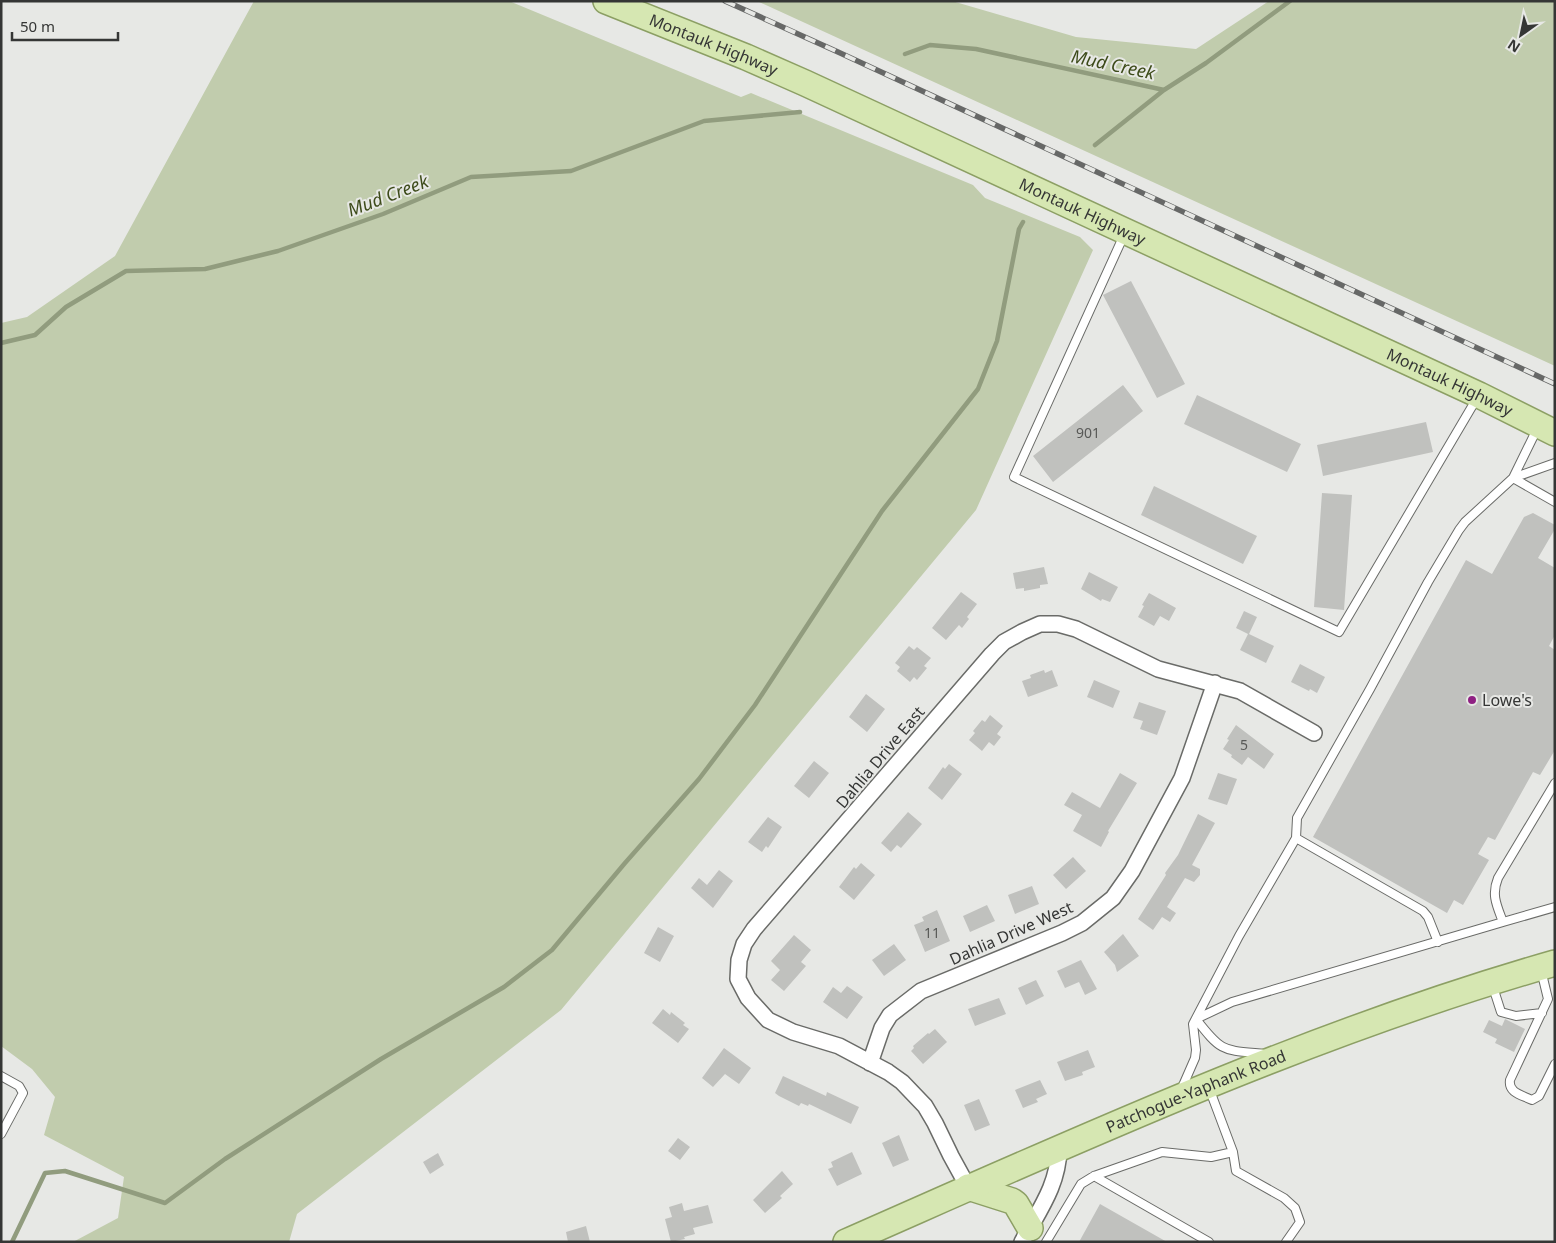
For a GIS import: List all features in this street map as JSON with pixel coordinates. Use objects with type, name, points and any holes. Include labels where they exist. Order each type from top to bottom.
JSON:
[{"type":"main road","name":"Montauk Highway","points":[[606,1],[805,83],[1479,395],[1547,429]]},
{"type":"main road","name":"Patchogue-Yaphank Road","points":[[846,1242],[968,1187],[1208,1085],[1282,1056],[1492,982],[1548,965]]},
{"type":"main road","points":[[968,1187],[1016,1204],[1033,1237]]},
{"type":"street","name":"Dahlia Drive East","points":[[968,1187],[925,1106],[902,1082],[888,1072],[840,1046],[793,1032],[768,1020],[748,998],[738,979],[739,960],[744,944],[754,929],[992,654],[1004,642],[1040,624],[1058,624],[1076,628],[1158,669],[1240,691],[1314,734]]},
{"type":"street","name":"Dahlia Drive West","points":[[870,1063],[882,1028],[890,1015],[921,991],[1062,933],[1082,923],[1113,898],[1132,871],[1182,778],[1215,683]]},
{"type":"street","points":[[1033,1237],[1057,1175],[1059,1149]]},
{"type":"lane","points":[[1126,231],[1014,477],[1338,632],[1479,395]]},
{"type":"lane","points":[[1177,1098],[1196,1058],[1193,1024],[1239,936],[1296,838],[1297,818],[1454,538],[1465,522],[1513,478],[1547,429]]},
{"type":"lane","points":[[1513,478],[1555,463]]},
{"type":"lane","points":[[1513,478],[1555,502]]},
{"type":"lane","points":[[1503,922],[1494,898],[1494,888],[1498,878],[1555,783]]},
{"type":"lane","points":[[1296,838],[1424,910],[1438,942]]},
{"type":"lane","points":[[1196,1019],[1232,1002],[1555,907]]},
{"type":"lane","points":[[1548,965],[1548,999],[1510,1080],[1509,1086],[1511,1090],[1532,1100],[1536,1099],[1555,1064]]},
{"type":"lane","points":[[1492,982],[1502,1012],[1516,1016],[1542,1013]]},
{"type":"lane","points":[[1196,1019],[1210,1037],[1222,1048],[1282,1056]]},
{"type":"lane","points":[[1,1076],[19,1086],[23,1093],[1,1134]]},
{"type":"lane","points":[[1208,1085],[1233,1152],[1236,1171],[1284,1198],[1295,1208],[1300,1222],[1286,1242]]},
{"type":"lane","points":[[1033,1237],[1081,1184],[1094,1176],[1162,1152],[1211,1157],[1233,1152]]},
{"type":"lane","points":[[1094,1176],[1209,1242]]},
{"type":"green space","points":[[254,1],[509,1],[741,97],[751,93],[973,185],[985,198],[1080,237],[1093,250],[976,510],[561,1010],[297,1214],[289,1242],[73,1242],[118,1218],[124,1177],[44,1135],[55,1097],[32,1069],[1,1046],[1,323],[27,317],[115,256]]},
{"type":"green space","points":[[757,1],[952,1],[1076,37],[1196,49],[1269,1],[1555,1],[1555,366]]},
{"type":"building","points":[[1131,281],[1185,384],[1157,398],[1103,295]]},
{"type":"building","points":[[1123,385],[1143,411],[1053,482],[1033,456]]},
{"type":"building","points":[[1197,395],[1301,444],[1287,472],[1184,424]]},
{"type":"building","points":[[1426,422],[1433,452],[1323,476],[1317,445]]},
{"type":"building","points":[[1154,486],[1257,536],[1243,564],[1141,515]]},
{"type":"building","points":[[1322,493],[1352,495],[1344,610],[1314,607]]},
{"type":"building","name":"Lowe's","points":[[1533,513],[1555,525],[1555,529],[1538,558],[1555,568],[1555,635],[1549,646],[1555,650],[1555,750],[1540,775],[1533,772],[1495,840],[1488,837],[1478,854],[1489,860],[1463,905],[1454,900],[1447,913],[1313,837],[1466,560],[1492,574],[1524,517]]},
{"type":"building","points":[[1044,567],[1048,584],[1040,585],[1040,588],[1024,591],[1024,588],[1016,589],[1013,573]]},
{"type":"building","points":[[1089,572],[1118,587],[1110,602],[1102,599],[1101,601],[1081,589]]},
{"type":"building","points":[[961,592],[977,604],[967,617],[969,619],[962,628],[959,625],[946,640],[932,628]]},
{"type":"building","points":[[1149,593],[1176,608],[1169,621],[1160,616],[1154,626],[1138,617]]},
{"type":"building","points":[[1244,611],[1257,617],[1249,634],[1274,646],[1266,663],[1240,650],[1248,634],[1236,628]]},
{"type":"building","points":[[909,646],[914,650],[917,647],[931,658],[924,666],[927,668],[917,680],[914,677],[910,682],[897,671],[900,667],[895,663]]},
{"type":"building","points":[[1300,664],[1325,677],[1317,693],[1291,682]]},
{"type":"building","points":[[1044,670],[1045,673],[1052,670],[1058,686],[1028,697],[1022,681],[1031,678],[1030,675]]},
{"type":"building","points":[[1094,680],[1120,691],[1113,708],[1087,697]]},
{"type":"building","points":[[866,694],[885,709],[867,732],[849,717]]},
{"type":"building","points":[[1139,702],[1166,711],[1157,735],[1140,729],[1143,721],[1133,718]]},
{"type":"building","points":[[990,715],[1003,726],[997,734],[1001,737],[994,746],[989,742],[982,751],[969,740],[975,733],[973,731],[982,720],[985,722]]},
{"type":"building","points":[[1236,725],[1274,754],[1264,769],[1248,757],[1242,765],[1223,749]]},
{"type":"building","points":[[814,761],[829,773],[809,798],[794,786]]},
{"type":"building","points":[[949,764],[962,774],[942,800],[928,788],[943,767],[945,769]]},
{"type":"building","points":[[1120,773],[1137,783],[1108,831],[1101,847],[1073,831],[1082,815],[1064,805],[1072,792],[1100,808]]},
{"type":"building","points":[[1218,773],[1237,779],[1227,805],[1208,799]]},
{"type":"building","points":[[908,812],[922,824],[901,848],[897,845],[891,852],[881,843]]},
{"type":"building","points":[[1198,814],[1215,823],[1192,865],[1200,869],[1200,875],[1194,882],[1185,878],[1167,907],[1176,913],[1170,922],[1162,917],[1153,930],[1138,919],[1178,855]]},
{"type":"building","points":[[768,817],[782,827],[768,848],[766,846],[762,852],[748,842]]},
{"type":"building","points":[[1073,857],[1086,871],[1066,889],[1053,875]]},
{"type":"building","points":[[861,863],[875,875],[854,900],[839,887],[854,867],[856,869]]},
{"type":"building","points":[[719,870],[733,881],[713,908],[691,888],[699,878],[707,885]]},
{"type":"building","points":[[1032,886],[1039,904],[1015,914],[1008,895]]},
{"type":"building","points":[[987,905],[995,921],[970,932],[963,916]]},
{"type":"building","points":[[937,910],[950,941],[925,952],[914,925],[924,921],[922,917]]},
{"type":"building","points":[[658,927],[674,936],[660,962],[644,953]]},
{"type":"building","points":[[1123,934],[1139,956],[1117,972],[1115,965],[1104,952]]},
{"type":"building","points":[[794,935],[811,950],[801,962],[806,966],[784,991],[771,980],[780,970],[771,961]]},
{"type":"building","points":[[894,944],[906,960],[884,976],[872,960]]},
{"type":"building","points":[[1081,960],[1097,989],[1085,995],[1079,982],[1065,988],[1057,971]]},
{"type":"building","points":[[1036,980],[1044,996],[1026,1005],[1018,988]]},
{"type":"building","points":[[847,986],[863,997],[847,1019],[823,1002],[833,987],[841,993]]},
{"type":"building","points":[[999,998],[1006,1014],[975,1026],[968,1009]]},
{"type":"building","points":[[663,1009],[670,1015],[671,1012],[685,1023],[683,1025],[689,1029],[678,1043],[652,1023]]},
{"type":"building","points":[[1505,1019],[1525,1029],[1514,1052],[1495,1043],[1497,1039],[1483,1032],[1489,1020],[1502,1026]]},
{"type":"building","points":[[935,1029],[947,1042],[923,1064],[911,1051],[914,1048],[913,1046]]},
{"type":"building","points":[[724,1048],[751,1068],[739,1084],[725,1074],[713,1087],[702,1078]]},
{"type":"building","points":[[1088,1050],[1095,1067],[1082,1072],[1083,1075],[1065,1081],[1057,1062]]},
{"type":"building","points":[[783,1076],[826,1096],[827,1092],[859,1107],[851,1124],[809,1104],[808,1106],[801,1103],[799,1106],[779,1096],[775,1093]]},
{"type":"building","points":[[1040,1080],[1047,1094],[1036,1099],[1038,1102],[1023,1108],[1015,1090]]},
{"type":"building","points":[[979,1099],[990,1125],[975,1131],[964,1105]]},
{"type":"building","points":[[899,1135],[909,1160],[893,1167],[882,1143]]},
{"type":"building","points":[[678,1138],[690,1147],[680,1160],[668,1151]]},
{"type":"building","points":[[852,1152],[862,1174],[837,1186],[828,1169],[833,1167],[831,1162]]},
{"type":"building","points":[[438,1153],[444,1165],[430,1174],[423,1162]]},
{"type":"building","points":[[782,1171],[793,1184],[780,1196],[782,1198],[765,1213],[753,1200]]},
{"type":"building","points":[[682,1203],[684,1211],[708,1205],[713,1223],[693,1228],[695,1234],[684,1237],[685,1239],[671,1242],[665,1219],[672,1217],[669,1207]]},
{"type":"building","points":[[1100,1204],[1167,1242],[1079,1242]]},
{"type":"building","points":[[586,1226],[590,1242],[568,1242],[566,1232]]},
{"type":"waterway","name":"Mud Creek","points":[[905,54],[930,45],[976,49],[1164,90],[1206,63],[1290,1]]},
{"type":"waterway","points":[[1095,145],[1164,90]]},
{"type":"waterway","name":"Mud Creek","points":[[1,343],[35,335],[66,307],[126,271],[205,269],[278,251],[383,214],[471,177],[571,171],[704,121],[800,112]]},
{"type":"waterway","points":[[12,1242],[45,1173],[65,1171],[165,1203],[225,1159],[381,1059],[504,987],[552,950],[699,779],[755,705],[882,511],[978,389],[997,341],[1019,229],[1023,222]]},
{"type":"railway","points":[[725,1],[1555,384]]},
{"type":"place","name":"Lowe's","points":[[1472,700]]}]
